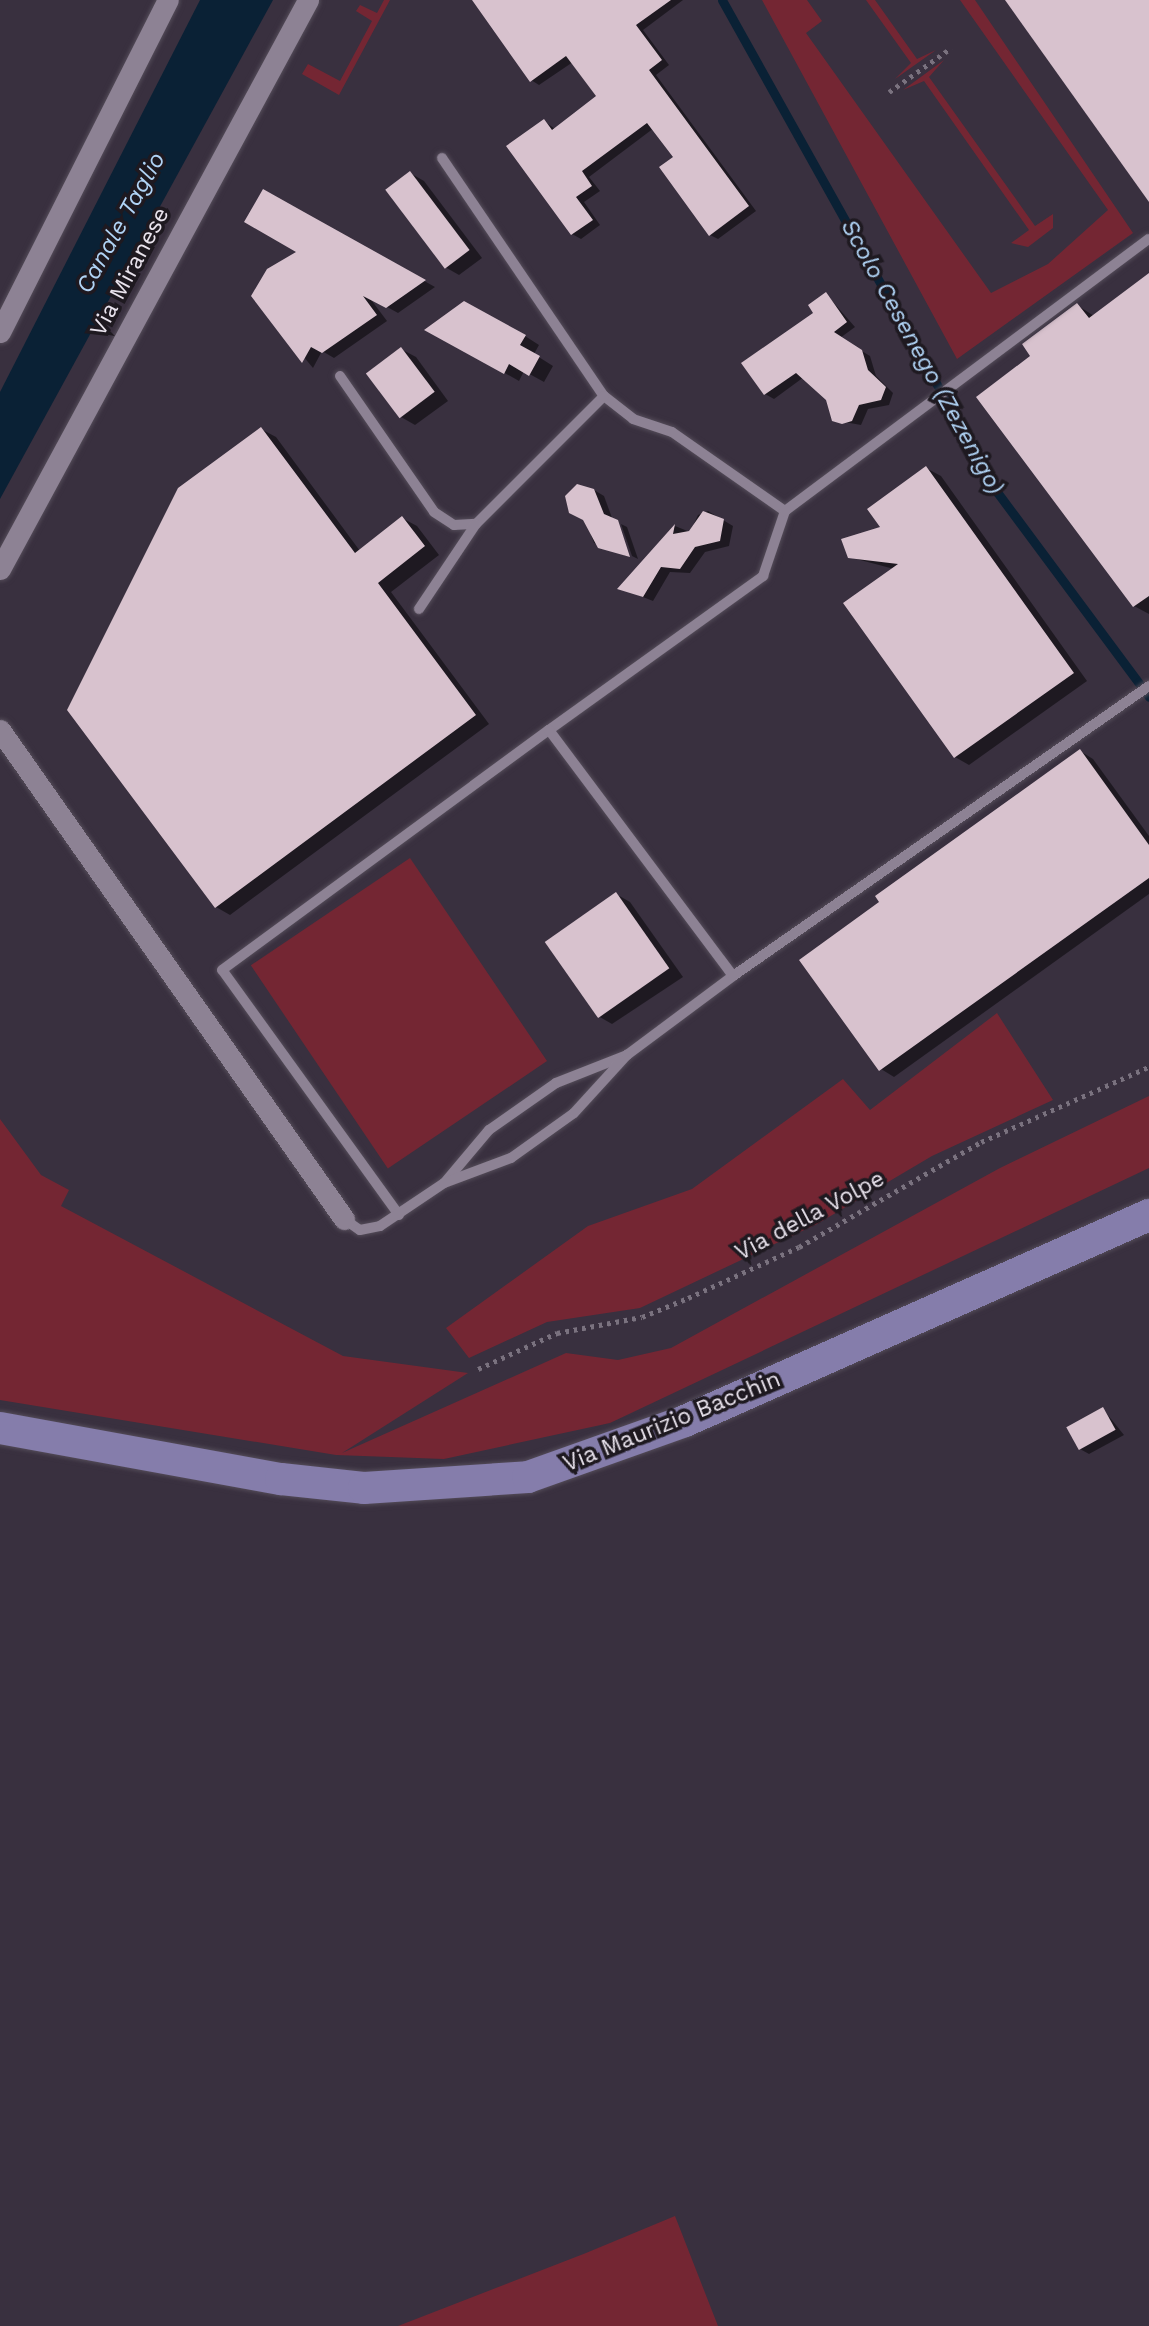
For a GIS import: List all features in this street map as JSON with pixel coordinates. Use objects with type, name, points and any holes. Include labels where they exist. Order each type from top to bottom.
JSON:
[{"type":"main road","name":"Via Maurizio Bacchin","points":[[0,1428],[281,1479],[364,1488],[528,1477],[685,1421],[1149,1215]]},
{"type":"street","points":[[0,332],[168,0]]},
{"type":"street","name":"Via Miranese","points":[[0,569],[308,0]]},
{"type":"street","points":[[0,730],[344,1219]]},
{"type":"lane","points":[[442,158],[604,396],[634,419],[672,432],[785,511]]},
{"type":"lane","points":[[399,1215],[222,970],[763,576],[785,511],[1149,239]]},
{"type":"lane","points":[[340,376],[433,512],[454,525],[476,524]]},
{"type":"lane","points":[[419,609],[476,524],[604,396]]},
{"type":"lane","points":[[444,1183],[511,1158],[574,1113],[627,1055],[733,976],[1149,686]]},
{"type":"lane","points":[[548,730],[733,976]]},
{"type":"lane","points":[[344,1219],[360,1230],[399,1215],[444,1183],[489,1130],[533,1098],[575,1072],[627,1055]]},
{"type":"path","points":[[889,92],[951,48]]},
{"type":"path","name":"Via della Volpe","points":[[478,1369],[557,1333],[642,1317],[688,1298],[799,1247],[981,1142],[1149,1067]]},
{"type":"shaded area","points":[[384,0],[390,0],[339,95],[302,74],[308,64],[340,81],[372,21],[356,11],[360,5],[377,13]]},
{"type":"shaded area","points":[[762,0],[807,0],[822,21],[806,33],[991,293],[1048,264],[1108,210],[960,0],[975,0],[1133,233],[957,359]]},
{"type":"shaded area","points":[[866,0],[875,0],[917,59],[936,50],[895,79],[911,63]]},
{"type":"shaded area","points":[[944,60],[929,77],[1035,226],[1053,214],[1053,228],[1028,247],[1011,243],[1029,230],[924,81],[903,90]]},
{"type":"shaded area","points":[[410,858],[547,1061],[388,1168],[251,965]]},
{"type":"shaded area","points":[[997,1013],[1053,1100],[932,1156],[817,1224],[640,1308],[547,1322],[469,1358],[446,1328],[588,1226],[692,1189],[843,1079],[870,1110]]},
{"type":"shaded area","points":[[1149,1096],[1149,1168],[610,1423],[444,1459],[336,1455],[0,1400],[0,1119],[41,1175],[69,1190],[61,1206],[343,1356],[468,1373],[342,1453],[566,1353],[618,1360],[671,1348],[1000,1168]]},
{"type":"shaded area","points":[[675,2216],[718,2326],[398,2326],[586,2253]]},
{"type":"water","name":"Canale Taglio","points":[[200,0],[273,0],[0,499],[0,392]]},
{"type":"building","points":[[472,0],[671,0],[636,25],[662,60],[649,70],[749,206],[709,236],[659,167],[673,157],[647,123],[582,171],[592,186],[576,197],[593,220],[571,235],[506,146],[544,119],[552,130],[596,96],[566,56],[530,82]]},
{"type":"building","points":[[1005,0],[1149,0],[1149,202]]},
{"type":"building","points":[[410,171],[470,250],[445,269],[385,190]]},
{"type":"building","points":[[263,189],[426,280],[386,308],[363,296],[377,315],[322,353],[311,347],[302,363],[251,296],[267,269],[296,252],[244,222]]},
{"type":"building","points":[[1149,273],[1149,596],[1133,607],[976,397],[1030,356],[1022,344],[1077,303],[1089,318]]},
{"type":"building","points":[[826,292],[847,322],[834,332],[862,350],[868,370],[886,387],[881,400],[859,405],[852,421],[842,424],[832,421],[826,400],[796,373],[764,395],[741,363],[813,313],[808,305]]},
{"type":"building","points":[[464,301],[526,335],[520,345],[540,356],[529,376],[509,364],[504,374],[424,330]]},
{"type":"building","points":[[401,347],[435,392],[400,418],[366,373]]},
{"type":"building","points":[[261,427],[355,553],[402,516],[425,546],[378,583],[476,715],[215,908],[67,710],[178,488]]},
{"type":"building","points":[[926,466],[1074,673],[954,758],[843,603],[898,564],[848,558],[841,539],[880,527],[867,509]]},
{"type":"building","points":[[577,484],[594,489],[604,514],[618,520],[630,557],[598,548],[583,520],[569,513],[565,496]]},
{"type":"building","points":[[703,511],[724,519],[720,541],[695,547],[680,569],[661,567],[643,597],[617,589],[675,524],[673,534],[689,531]]},
{"type":"building","points":[[1080,749],[1149,845],[1149,878],[879,1071],[799,960],[879,902],[875,896]]},
{"type":"building","points":[[616,892],[669,968],[598,1018],[545,942]]},
{"type":"building","points":[[1103,1407],[1116,1430],[1079,1450],[1066,1427]]},
{"type":"waterway","name":"Scolo Cesenego (Zezenigo)","points":[[722,0],[997,492],[1149,697]]}]
